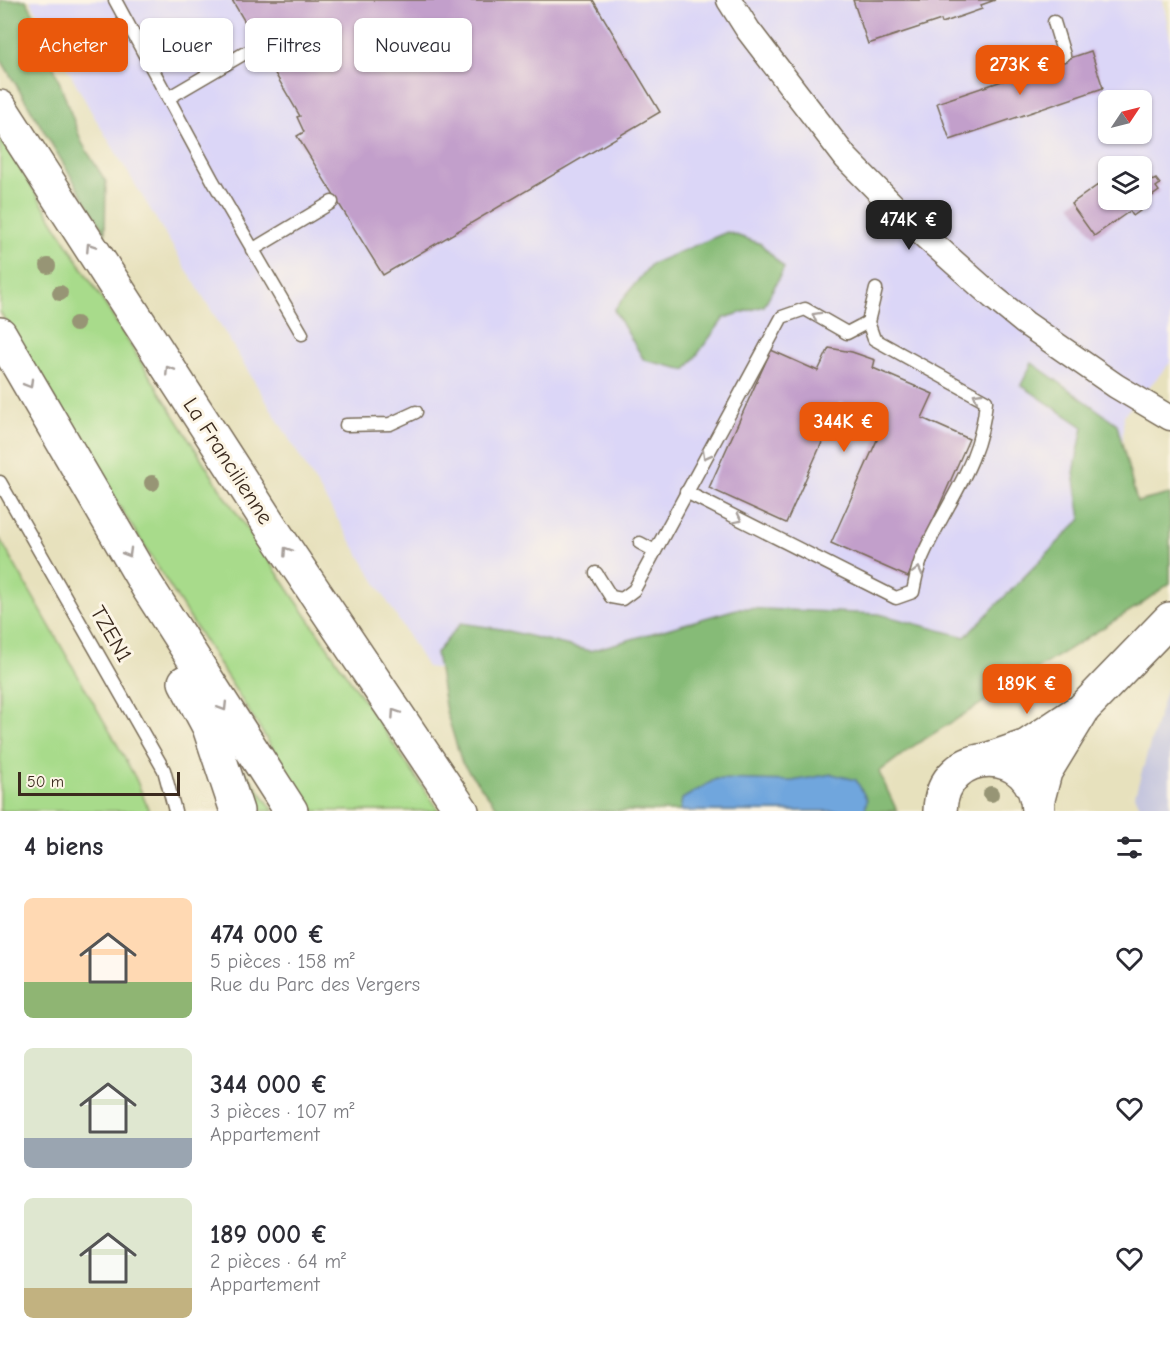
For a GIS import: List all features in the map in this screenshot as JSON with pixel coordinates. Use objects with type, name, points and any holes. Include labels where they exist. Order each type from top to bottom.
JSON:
[{"type":"main road","name":"La Francilienne","points":[[0,107],[273,530],[462,811]]},
{"type":"main road","points":[[0,334],[147,586],[291,811]]},
{"type":"main road","points":[[147,586],[164,642],[208,728],[237,811]]},
{"type":"main road","points":[[940,811],[940,799],[947,783],[958,770],[972,762],[989,759],[1027,746],[1084,708],[1170,619]]},
{"type":"main road","points":[[1038,805],[1045,772],[1084,708]]},
{"type":"main road","points":[[989,759],[1006,762],[1020,770],[1032,783],[1038,805]]},
{"type":"main road","points":[[428,761],[478,811]]},
{"type":"street","points":[[729,0],[748,30],[846,158],[910,223],[1025,323],[1116,386],[1170,418]]},
{"type":"lane","points":[[115,0],[213,182],[302,334]]},
{"type":"lane","points":[[1054,22],[1064,55]]},
{"type":"lane","points":[[168,99],[245,52]]},
{"type":"lane","points":[[252,250],[332,202]]},
{"type":"lane","points":[[686,492],[896,598],[913,592],[921,561],[973,462],[985,420],[986,401],[874,339],[868,322],[876,290]]},
{"type":"lane","points":[[596,573],[611,597],[622,598],[634,590],[782,317],[805,309],[847,333],[868,322]]},
{"type":"lane","points":[[346,425],[390,424],[416,412]]},
{"type":"lane","name":"TZEN1","points":[[0,482],[164,770],[175,811]]},
{"type":"lane","points":[[640,543],[655,551]]},
{"type":"shaded area","points":[[30,0],[1163,0],[1170,38],[1170,363],[1124,415],[1115,549],[956,678],[583,693],[427,667],[92,113],[70,72],[128,72],[128,18],[40,18]]},
{"type":"shaded area","points":[[1170,677],[1170,811],[1142,811],[1135,795]]},
{"type":"green space","points":[[0,0],[26,0],[36,18],[18,18],[18,72],[56,72],[82,143],[106,182],[105,233],[0,58]]},
{"type":"green space","points":[[0,136],[221,490],[439,811],[312,811],[126,517],[0,312]]},
{"type":"green space","points":[[727,232],[761,244],[784,268],[764,306],[724,318],[686,370],[644,360],[614,310],[651,264]]},
{"type":"green space","points":[[1032,363],[1117,424],[1137,502],[1170,494],[1170,583],[1138,606],[915,745],[879,772],[897,811],[500,811],[462,763],[446,711],[436,653],[461,623],[501,629],[590,651],[740,608],[879,614],[965,637],[1081,519],[1074,473],[1083,427],[1021,385]]},
{"type":"green space","points":[[0,539],[117,744],[136,779],[149,811],[0,811]]},
{"type":"green space","points":[[244,770],[274,811],[251,811],[239,775]]},
{"type":"water","points":[[832,774],[856,780],[867,800],[865,811],[680,811],[682,799],[716,779],[792,781]]},
{"type":"building","points":[[232,0],[593,0],[660,112],[383,275],[297,136],[304,132],[297,117],[300,116],[274,72],[342,72],[342,18],[245,18],[245,22]]},
{"type":"building","points":[[853,0],[995,0],[981,5],[982,9],[942,23],[941,20],[868,44]]},
{"type":"building","points":[[1091,51],[1103,88],[950,140],[937,103]]},
{"type":"building","points":[[1156,179],[1160,184],[1156,187],[1159,191],[1152,196],[1152,181]]},
{"type":"building","points":[[1098,185],[1098,210],[1141,210],[1133,216],[1130,211],[1094,236],[1071,204]]},
{"type":"building","points":[[829,348],[852,352],[875,360],[873,368],[933,394],[922,418],[969,439],[908,577],[831,543],[885,422],[872,416],[860,420],[854,415],[853,408],[840,402],[786,523],[709,488],[771,350],[818,371]]}]
